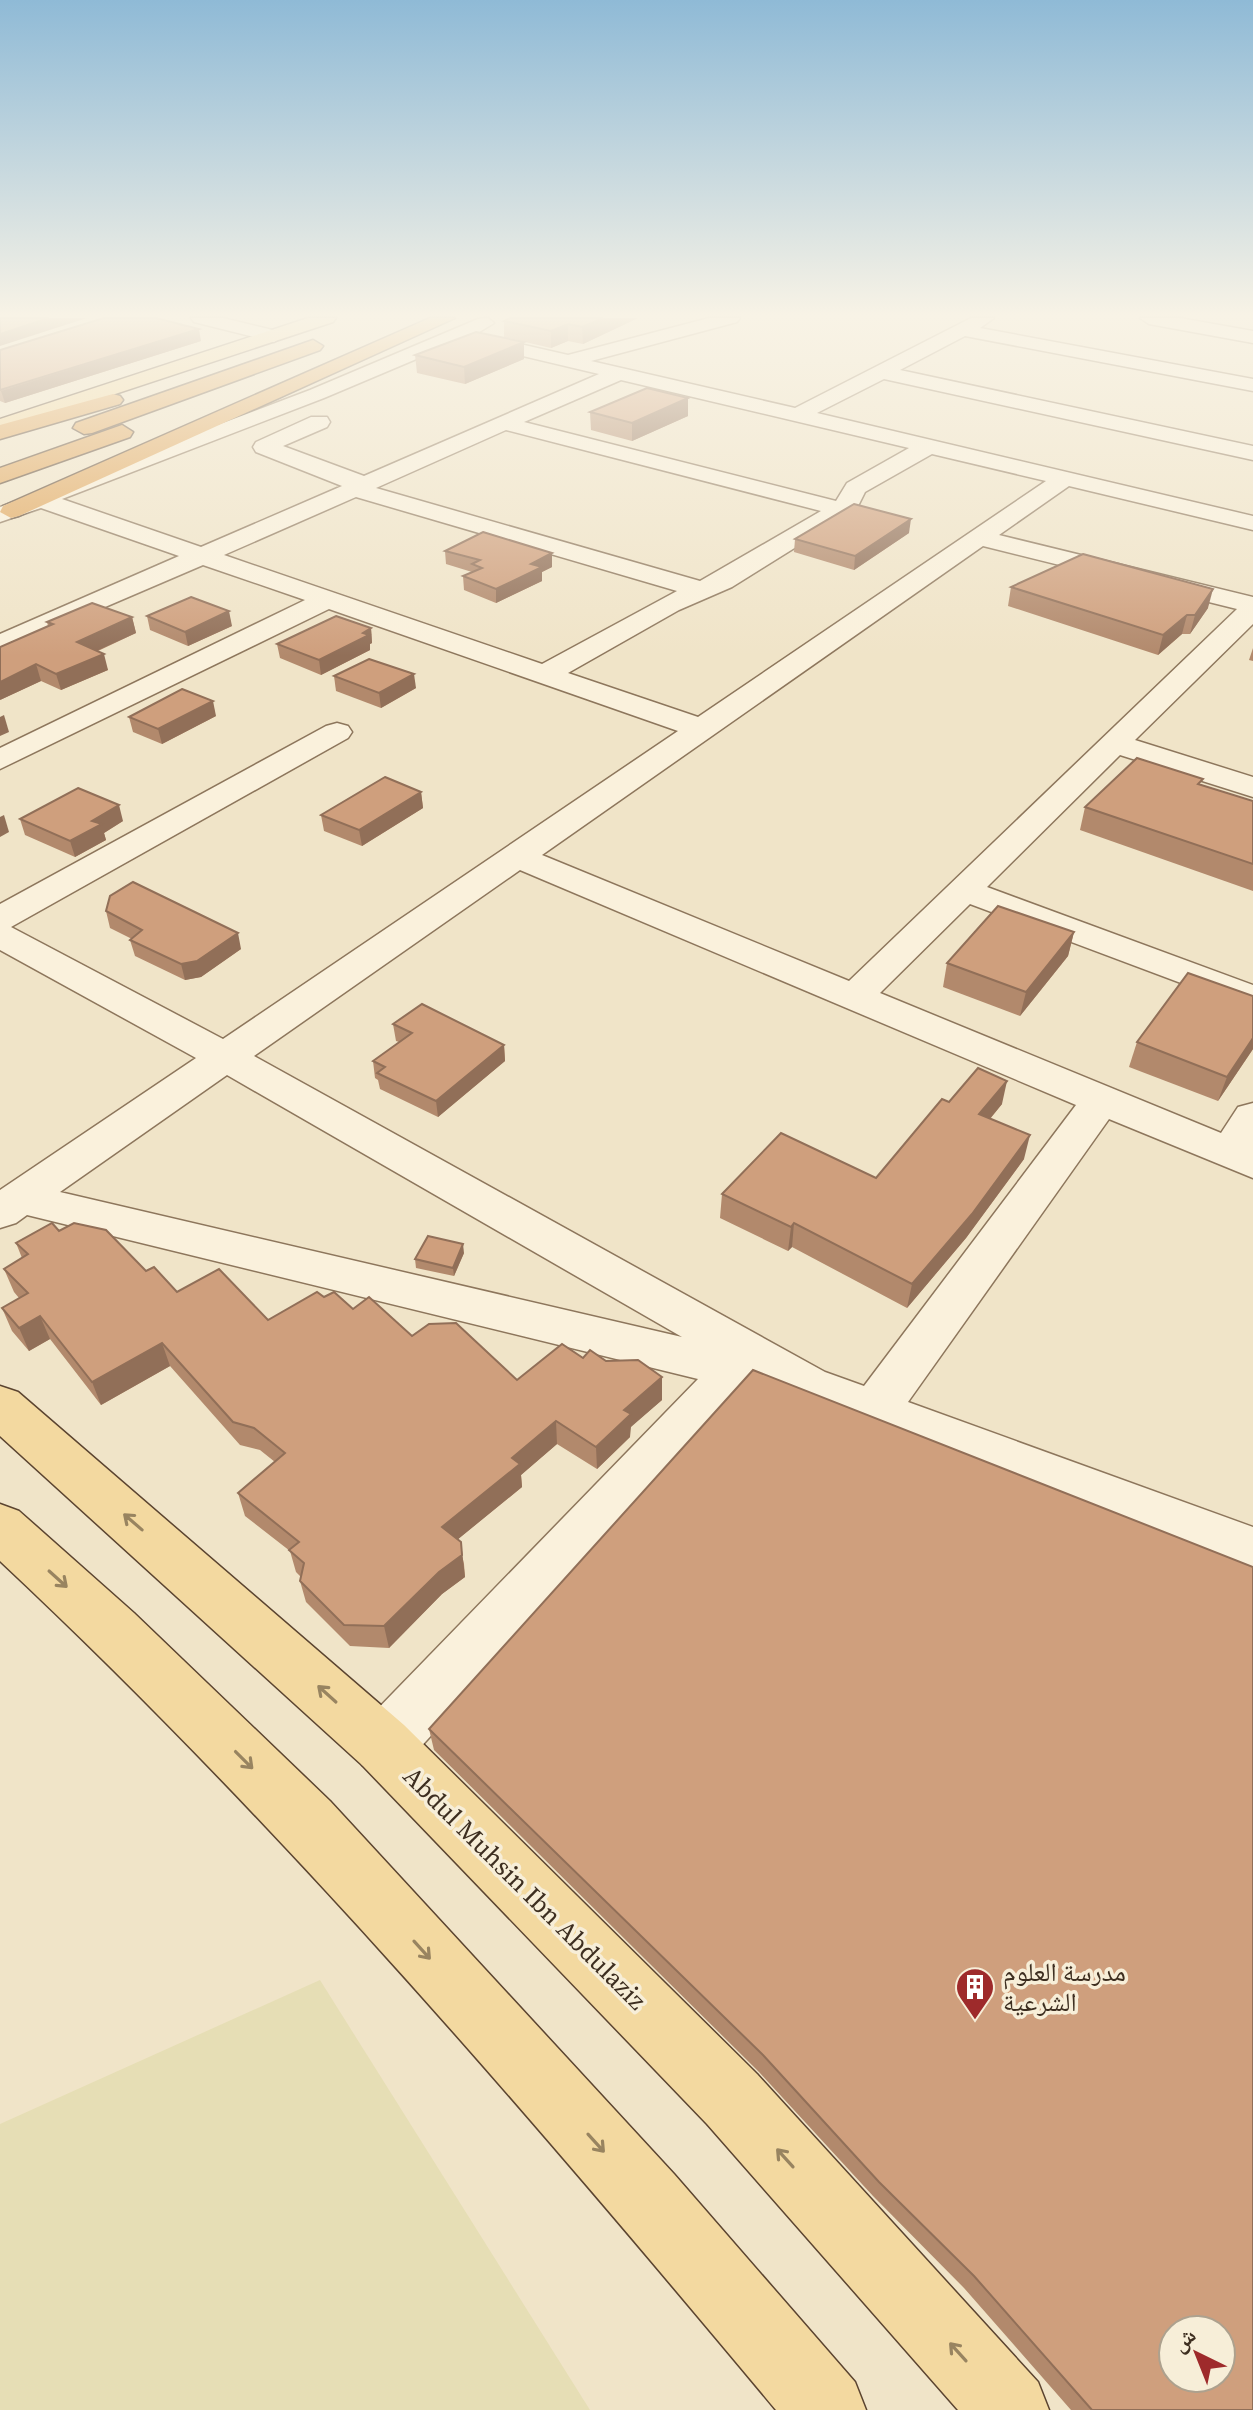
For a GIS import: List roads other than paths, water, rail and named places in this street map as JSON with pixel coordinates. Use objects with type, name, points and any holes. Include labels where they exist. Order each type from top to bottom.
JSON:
[{"type":"highway","points":[[0,457],[69,430]]},
{"type":"highway","points":[[0,476],[127,430]]},
{"type":"highway","points":[[6,513],[203,430]]},
{"type":"main road","name":"Abdul Muhsin Ibn Abdulaziz","points":[[0,1406],[383,1745],[732,2099],[1010,2410]]},
{"type":"main road","points":[[0,1527],[114,1631],[308,1823],[648,2200],[827,2410]]},
{"type":"street","points":[[6,513],[222,430]]},
{"type":"street","points":[[301,430],[264,447],[358,486],[701,590]]},
{"type":"street","points":[[0,644],[205,557],[485,430]]},
{"type":"street","points":[[531,430],[841,509]]},
{"type":"street","points":[[864,430],[1253,523]]},
{"type":"street","points":[[1155,430],[1251,451]]},
{"type":"street","points":[[545,674],[670,604],[723,581],[841,509],[850,501],[855,488],[930,446]]},
{"type":"street","points":[[1226,470],[1251,451]]},
{"type":"street","points":[[10,1205],[1066,478]]},
{"type":"street","points":[[1182,506],[1204,488]]},
{"type":"street","points":[[41,500],[702,729]]},
{"type":"street","points":[[980,538],[1251,612]]},
{"type":"street","points":[[0,760],[328,599]]},
{"type":"street","points":[[854,997],[1251,612]]},
{"type":"street","points":[[0,919],[337,732]]},
{"type":"street","points":[[1115,744],[1253,787]]},
{"type":"street","points":[[516,856],[1241,1158],[1253,1117]]},
{"type":"street","points":[[964,890],[1253,998]]},
{"type":"street","points":[[0,935],[225,1057],[808,1386]]},
{"type":"street","points":[[875,1410],[1100,1101]]},
{"type":"street","points":[[10,1205],[808,1386],[1253,1550]]},
{"type":"street","points":[[383,1745],[738,1369]]},
{"type":"place","name":"مدرسة العلوم الشرعية","points":[[975,2021]]}]
